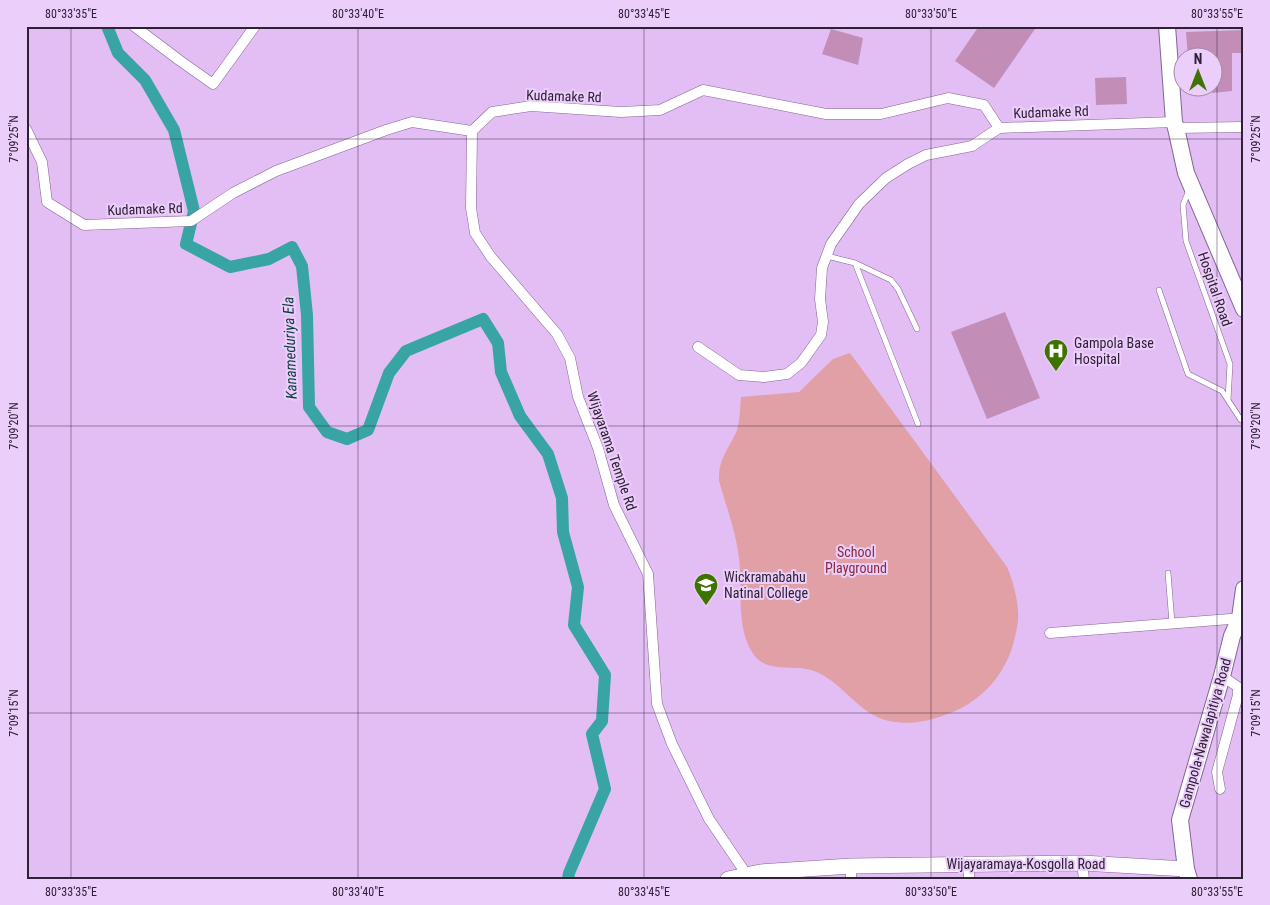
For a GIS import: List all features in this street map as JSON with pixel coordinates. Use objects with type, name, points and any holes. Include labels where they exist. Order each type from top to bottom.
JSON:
[{"type":"main road","points":[[1167,26],[1175,125],[1186,173],[1244,309]]},
{"type":"main road","name":"Gampola-Nawalapitiya Road","points":[[1187,874],[1180,820],[1232,636],[1242,618],[1244,589]]},
{"type":"street","points":[[134,26],[213,84],[255,26]]},
{"type":"street","name":"Kudamake Rd","points":[[26,129],[42,162],[47,202],[84,226],[191,221],[233,193],[276,171],[412,122],[472,132],[492,112],[531,106],[621,112],[660,110],[703,90],[826,114],[881,114],[948,98],[984,105],[999,128],[1175,125],[1244,127]]},
{"type":"street","points":[[698,347],[739,375],[764,377],[787,374],[801,363],[821,335],[823,322],[820,299],[822,268],[831,244],[859,204],[886,178],[908,164],[926,156],[972,146],[999,128]]},
{"type":"street","name":"Wijayarama Temple Rd","points":[[472,132],[471,208],[475,233],[491,257],[557,334],[570,358],[578,397],[598,448],[614,505],[648,574],[658,704],[672,744],[709,819],[747,875]]},
{"type":"street","points":[[1050,633],[1242,618]]},
{"type":"street","points":[[1220,789],[1217,772],[1238,695],[1238,687],[1222,676]]},
{"type":"street","points":[[1082,862],[1084,879]]},
{"type":"street","name":"Wijayaramaya-Kosgolla Road","points":[[728,879],[760,872],[969,871],[1082,862],[1187,874]]},
{"type":"lane","name":"Hospital Road","points":[[1191,185],[1183,205],[1186,241],[1230,364],[1228,400]]},
{"type":"lane","points":[[827,256],[855,263],[891,280],[898,289],[917,329]]},
{"type":"lane","points":[[855,263],[918,424]]},
{"type":"lane","points":[[1159,290],[1188,374],[1222,391],[1241,420],[1244,421]]},
{"type":"lane","points":[[1168,573],[1172,623]]},
{"type":"green space","name":"School Playground","points":[[850,353],[1007,567],[1016,594],[1018,620],[1016,630],[1011,650],[999,675],[981,695],[970,703],[958,710],[924,721],[904,723],[878,718],[834,683],[814,671],[767,665],[754,655],[744,633],[738,548],[719,481],[722,461],[736,433],[741,397],[799,392],[833,359]]},
{"type":"building","points":[[979,26],[1037,26],[994,88],[955,61]]},
{"type":"building","points":[[831,29],[863,38],[858,65],[822,54]]},
{"type":"building","points":[[1244,30],[1244,53],[1232,53],[1232,91],[1222,92],[1222,48],[1187,48],[1186,32]]},
{"type":"building","points":[[1126,77],[1127,104],[1096,105],[1095,78]]},
{"type":"building","points":[[1005,312],[1040,398],[987,419],[951,332]]},
{"type":"waterway","name":"Kanameduriya Ela","points":[[107,26],[118,53],[145,80],[174,130],[194,211],[186,244],[230,267],[269,259],[292,247],[302,266],[307,315],[309,407],[327,432],[347,439],[368,430],[389,373],[406,351],[483,319],[498,343],[501,372],[520,416],[548,454],[562,498],[563,532],[578,587],[574,625],[605,675],[602,721],[592,734],[605,789],[568,879]]},
{"type":"place","name":"Gampola Base Hospital","points":[[1056,372]]},
{"type":"place","name":"Wickramabahu Natinal College","points":[[706,606]]}]
